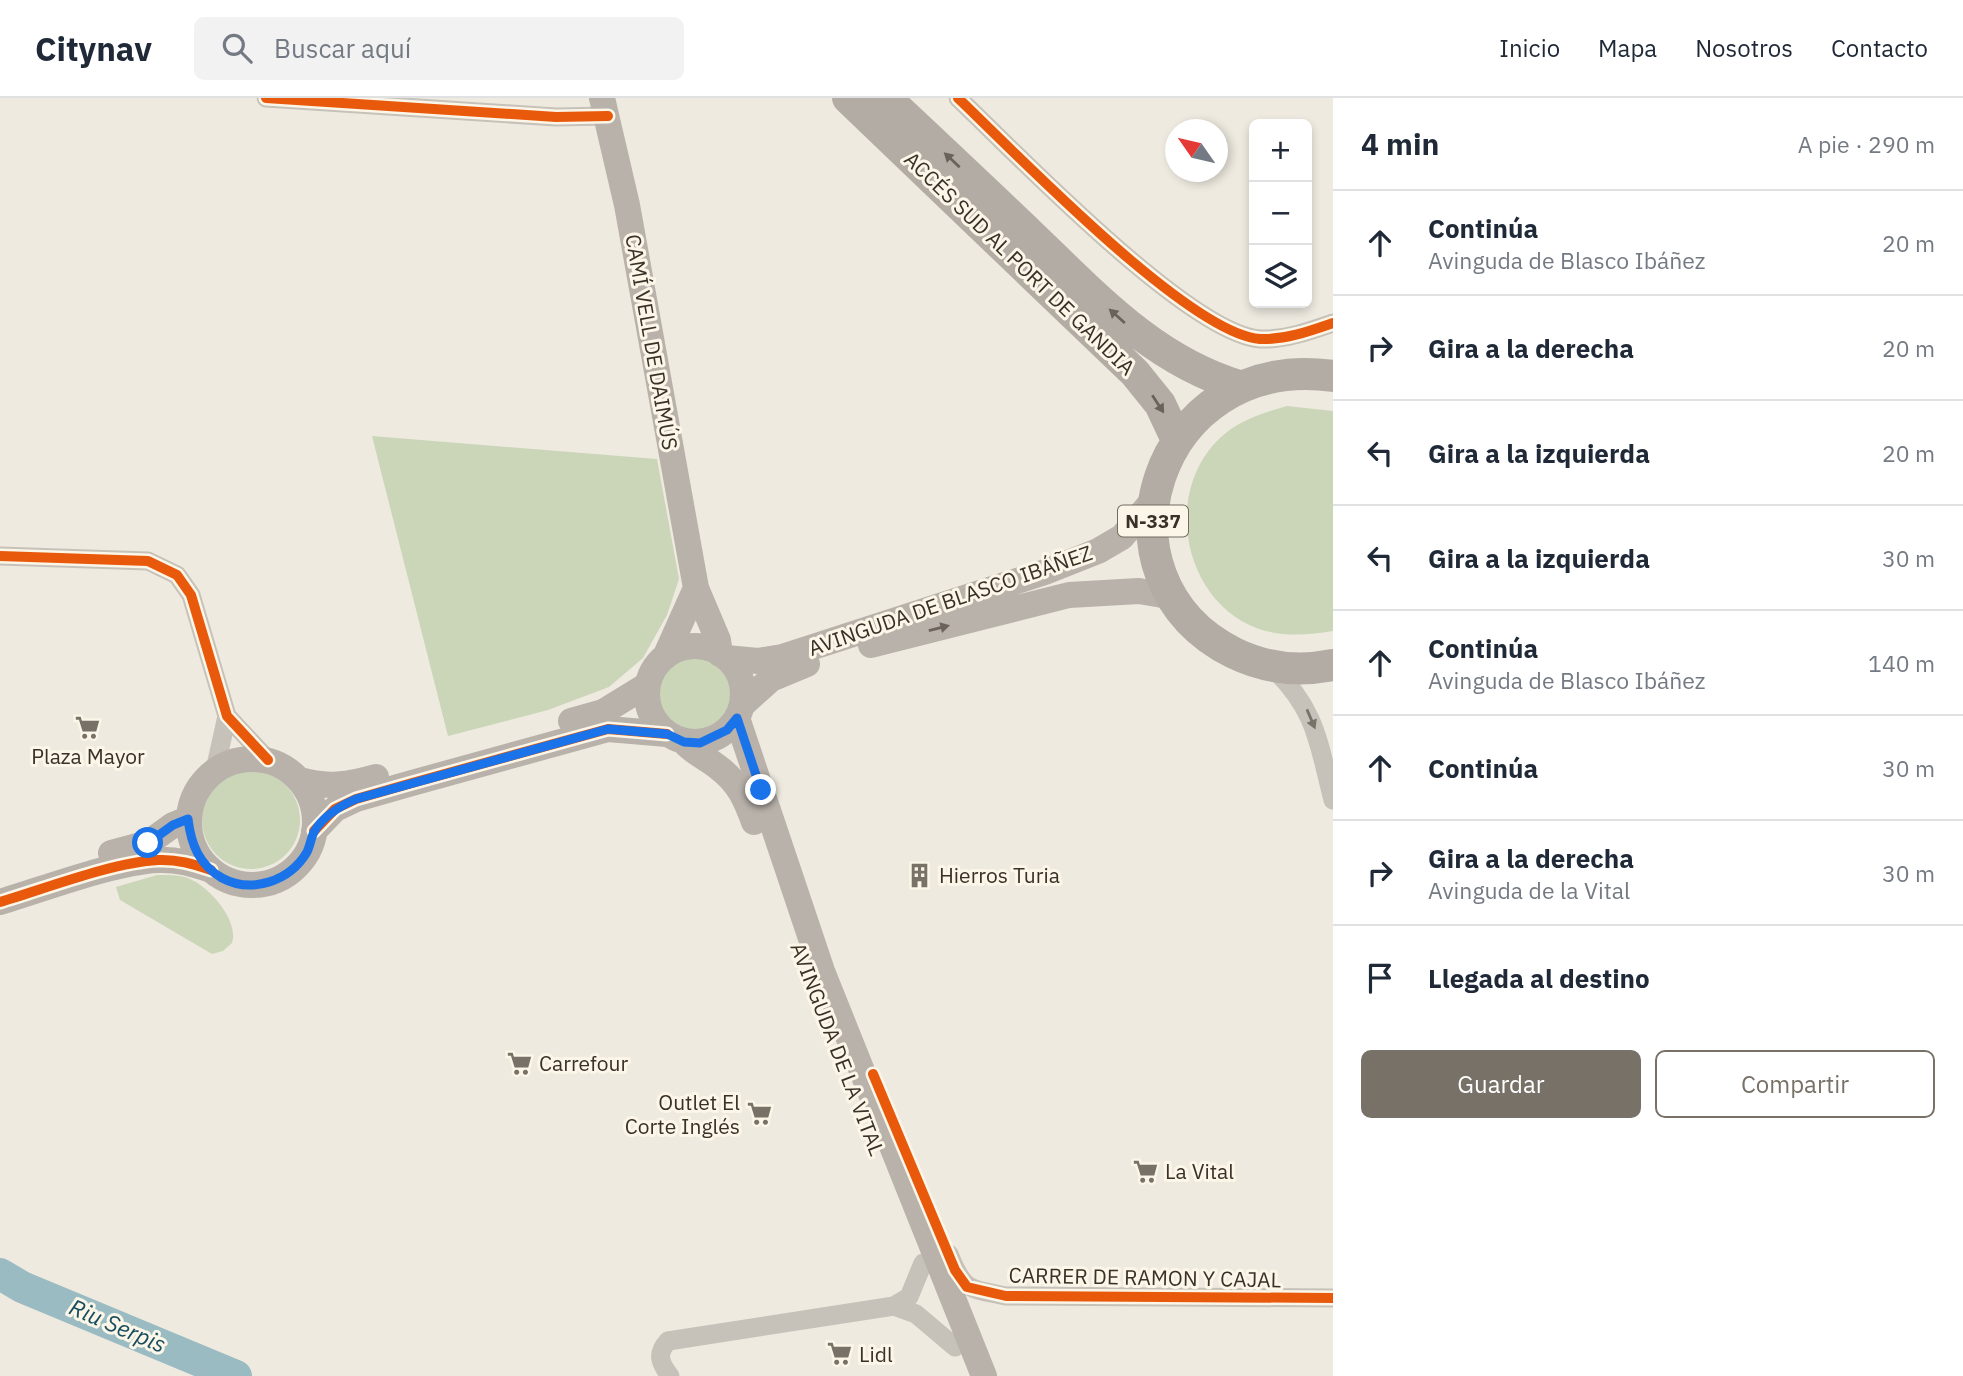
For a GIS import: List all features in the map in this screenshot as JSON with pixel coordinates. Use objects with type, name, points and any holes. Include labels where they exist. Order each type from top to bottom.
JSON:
[{"type":"highway","name":"ACCÉS SUD AL PORT DE GANDIA","points":[[848,98],[1135,373],[1160,404],[1177,440]]},
{"type":"highway","name":"ACCÉS SUD AL PORT DE GANDIA","points":[[886,98],[1126,324],[1171,358],[1215,379],[1238,386]]},
{"type":"highway","name":"N-337","points":[[1333,376],[1306,372],[1271,375],[1238,386],[1204,409],[1177,440],[1163,468],[1154,499],[1156,550],[1174,597],[1188,617],[1215,641],[1247,659],[1270,666],[1295,669],[1333,665]]},
{"type":"main road","name":"CAMÍ VELL DE DAIMÚS","points":[[605,107],[632,232],[696,588],[723,656]]},
{"type":"main road","name":"AVINGUDA DE BLASCO IBÁÑEZ","points":[[723,656],[758,662],[782,657],[1045,572],[1098,551],[1122,537],[1154,499]]},
{"type":"main road","points":[[300,780],[319,786],[352,784],[603,712],[647,685],[657,665],[665,657],[696,588]]},
{"type":"main road","name":"AVINGUDA DE BLASCO IBÁÑEZ","points":[[739,712],[771,679],[788,670],[878,643],[1069,595],[1139,591],[1174,597]]},
{"type":"main road","points":[[0,902],[95,874],[156,860],[185,862],[211,870],[238,884],[251,885],[277,880],[301,860],[314,831],[335,809],[356,799],[608,729],[700,743],[714,739],[727,730],[739,712],[741,679],[723,656],[705,647],[691,646],[665,657]]},
{"type":"main road","points":[[647,685],[650,712],[675,738]]},
{"type":"main road","name":"AVINGUDA DE LA VITAL","points":[[739,712],[816,953],[985,1376]]},
{"type":"main road","name":"AVINGUDA DE LA VITAL","points":[[675,738],[720,768],[743,792],[837,1053],[966,1376]]},
{"type":"main road","points":[[211,870],[194,847],[188,819],[192,801],[201,783],[215,770],[241,760],[268,760],[286,768],[300,780],[310,796],[314,831]]},
{"type":"main road","points":[[0,886],[148,843],[173,825],[188,819]]},
{"type":"street","points":[[266,98],[556,117],[605,107]]},
{"type":"street","points":[[958,98],[1084,217],[1186,306],[1229,330],[1260,339],[1300,334],[1333,323]]},
{"type":"street","points":[[0,556],[148,561],[177,575],[191,595],[227,716],[268,760]]},
{"type":"street","points":[[1270,666],[1301,698],[1314,722],[1333,800]]},
{"type":"street","points":[[215,770],[227,716]]},
{"type":"street","name":"AVINGUDA DE LA VITAL","points":[[816,953],[831,966],[855,1025]]},
{"type":"street","name":"AVINGUDA DE LA VITAL","points":[[873,1074],[960,1281]]},
{"type":"street","points":[[670,1376],[660,1362],[660,1352],[668,1341],[894,1306],[909,1297],[923,1263]]},
{"type":"street","name":"CARRER DE RAMON Y CAJAL","points":[[960,1281],[974,1289],[1006,1296],[1333,1298]]},
{"type":"street","points":[[894,1306],[916,1314],[955,1347]]},
{"type":"green space","points":[[1287,406],[1333,411],[1333,631],[1277,633],[1259,629],[1233,615],[1213,596],[1198,571],[1189,544],[1187,515],[1191,487],[1202,461],[1220,438],[1235,426],[1260,414]]},
{"type":"green space","points":[[372,436],[657,459],[679,579],[667,615],[643,658],[609,687],[548,710],[448,736]]},
{"type":"green space","points":[[696,656],[717,662],[727,672],[733,693],[727,714],[717,724],[696,730],[675,724],[665,714],[659,693],[665,672],[675,662]]},
{"type":"green space","points":[[251,771],[270,774],[286,785],[297,801],[300,820],[297,839],[286,855],[270,866],[251,869],[232,866],[216,855],[205,839],[202,820],[205,801],[216,785],[232,774]]},
{"type":"green space","points":[[157,875],[185,877],[209,892],[228,916],[232,925],[232,943],[223,951],[212,954],[120,900],[116,887]]},
{"type":"waterway","name":"Riu Serpis","points":[[0,1274],[22,1287],[236,1376]]},
{"type":"cycle path","points":[[266,98],[556,117],[608,116]]},
{"type":"cycle path","points":[[958,98],[1104,237],[1191,307],[1229,329],[1260,339],[1288,336],[1333,323]]},
{"type":"cycle path","points":[[0,556],[148,561],[177,575],[191,595],[227,716],[268,760]]},
{"type":"cycle path","points":[[314,831],[335,809],[356,799],[608,729],[667,734]]},
{"type":"cycle path","points":[[0,902],[100,871],[140,862],[172,860],[211,870]]},
{"type":"cycle path","points":[[873,1074],[955,1270],[967,1287],[1006,1296],[1333,1298]]},
{"type":"place","name":"Plaza Mayor","points":[[88,727]]},
{"type":"place","name":"Hierros Turia","points":[[919,875]]},
{"type":"place","name":"Carrefour","points":[[519,1063]]},
{"type":"place","name":"Outlet El Corte Inglés","points":[[760,1114]]},
{"type":"place","name":"La Vital","points":[[1145,1171]]},
{"type":"place","name":"Lidl","points":[[839,1354]]},
{"type":"route","points":[[148,843],[173,825],[188,819],[194,847],[201,860],[218,876],[238,884],[265,884],[277,880],[295,868],[307,851],[314,831],[335,809],[356,799],[608,729],[667,734],[684,742],[700,743],[714,739],[727,730],[737,718],[761,790]]}]
